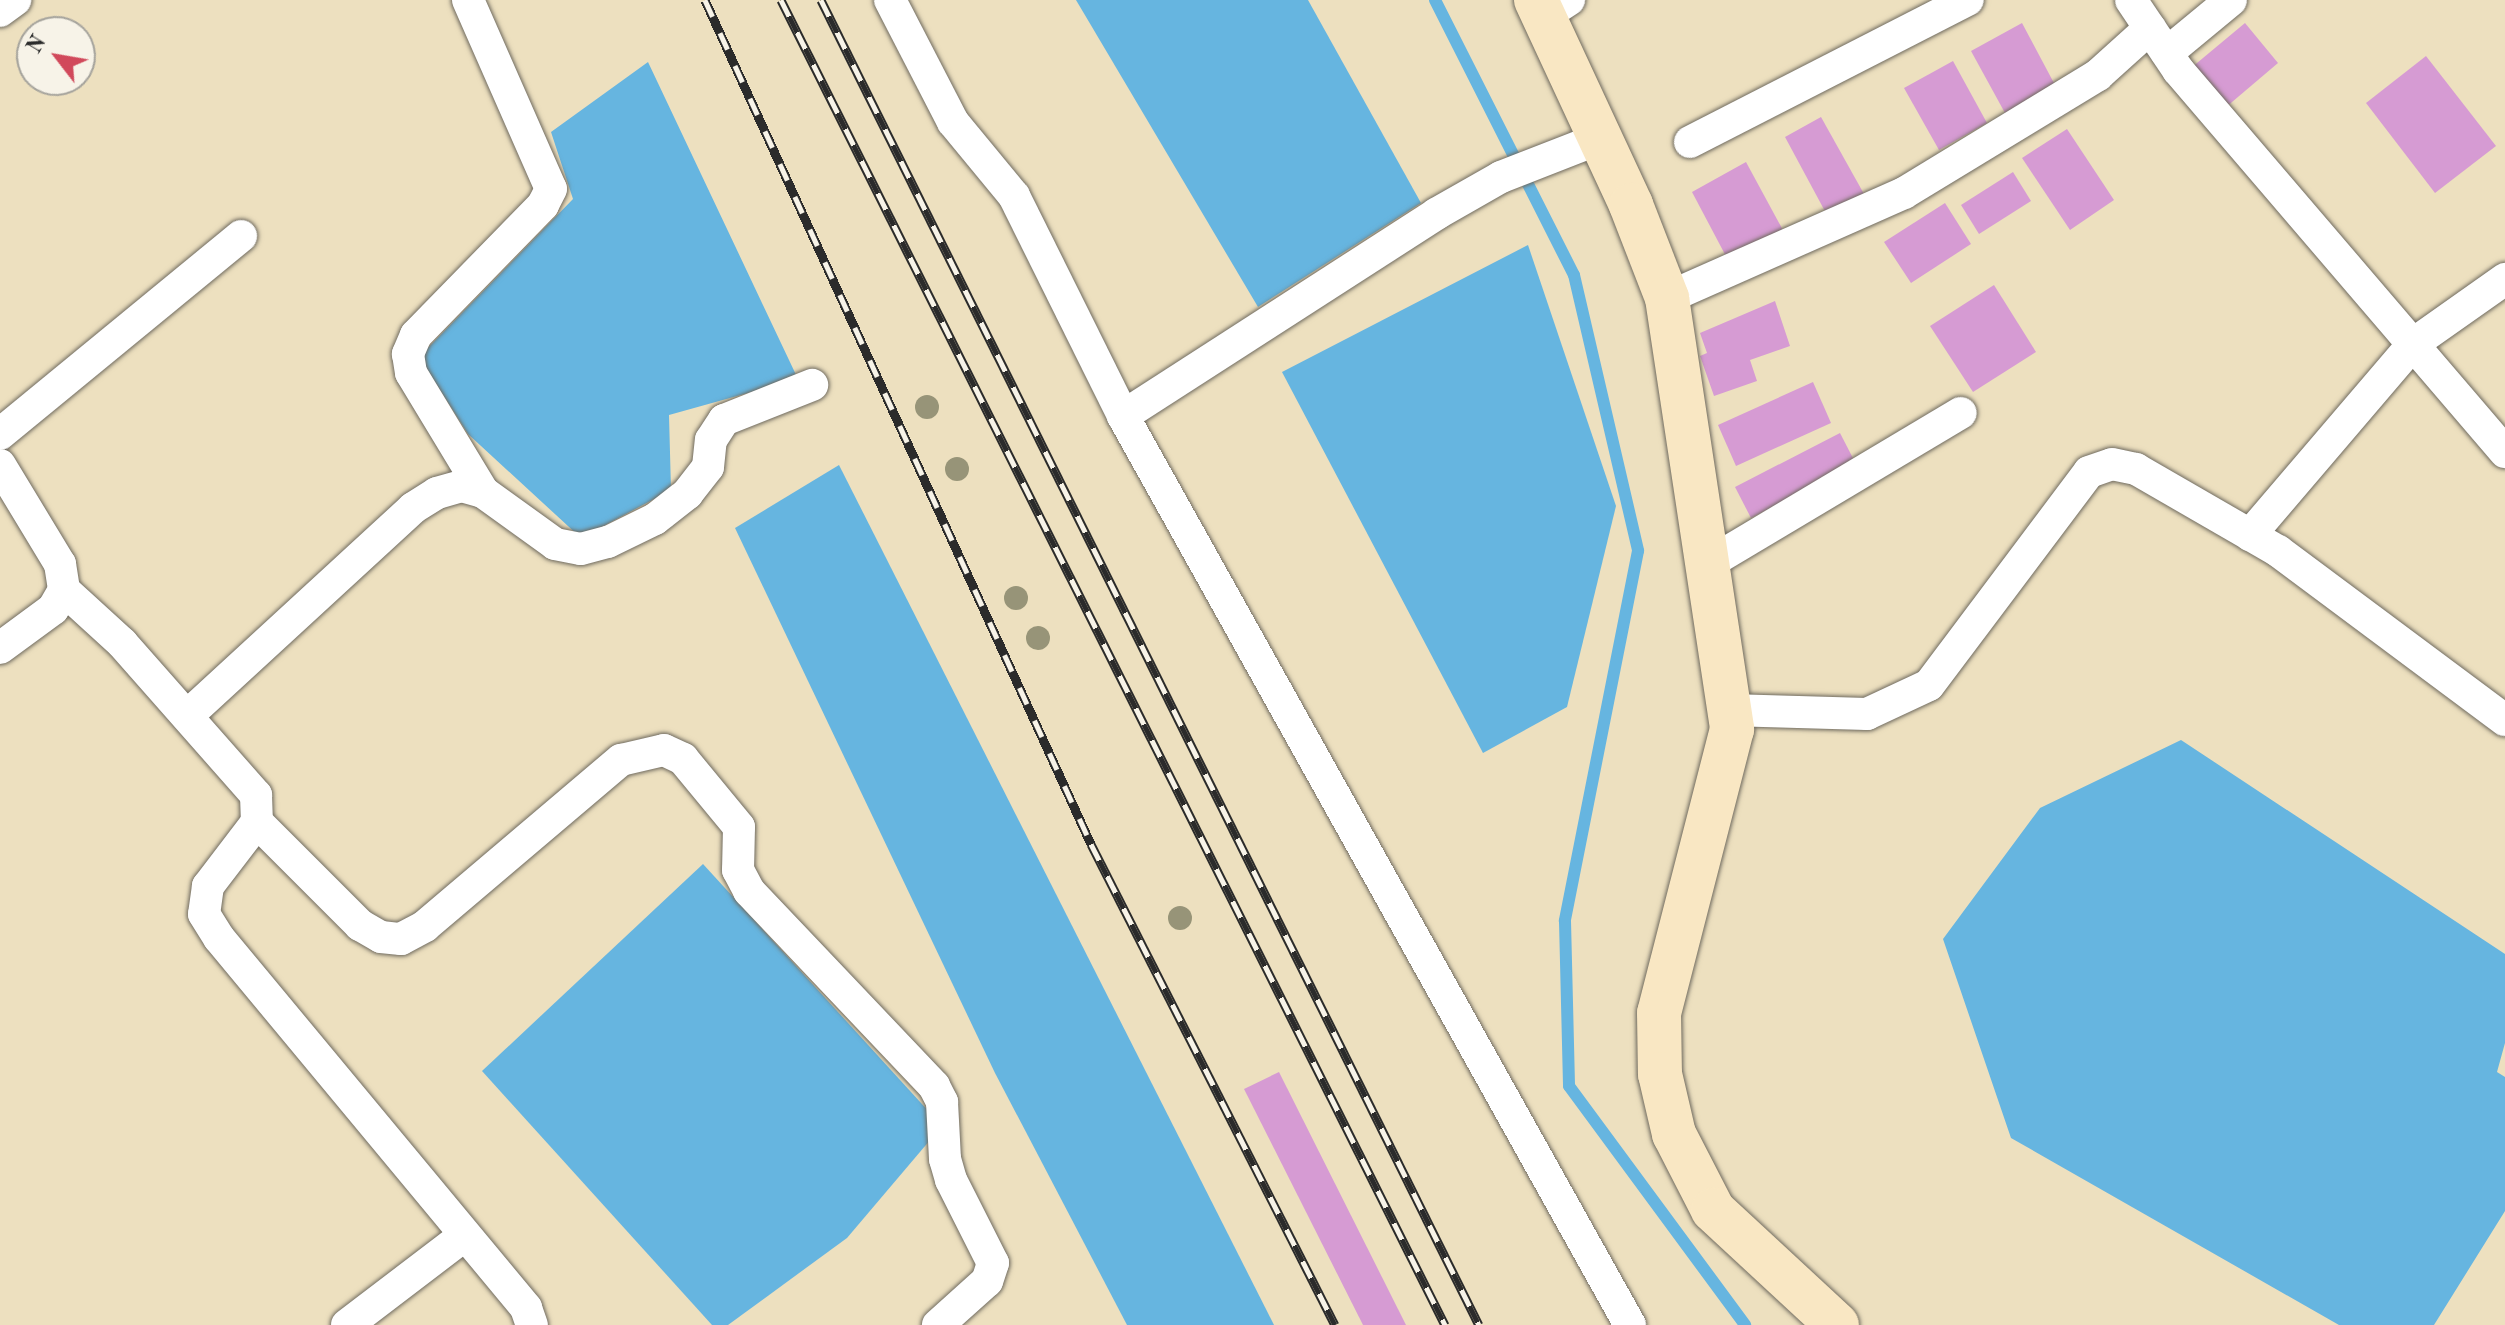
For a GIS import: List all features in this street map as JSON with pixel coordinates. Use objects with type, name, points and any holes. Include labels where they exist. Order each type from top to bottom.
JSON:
[{"type":"street","points":[[0,11],[15,0]]},
{"type":"street","points":[[468,0],[551,189],[543,205],[416,335],[408,354],[411,373],[483,492]]},
{"type":"street","points":[[890,0],[953,122],[1014,196],[1123,416],[1630,1325]]},
{"type":"street","points":[[1690,142],[1968,0]]},
{"type":"street","points":[[2131,0],[2158,40],[2505,452]]},
{"type":"street","points":[[1667,298],[1904,193],[2098,75],[2231,0]]},
{"type":"street","points":[[1549,5],[1667,298],[1732,729],[1659,1013],[1660,1074],[1674,1134],[1713,1210],[1837,1325]]},
{"type":"street","points":[[1123,416],[1501,177],[1601,138]]},
{"type":"street","points":[[0,434],[241,236]]},
{"type":"street","points":[[2250,535],[2413,344],[2505,279]]},
{"type":"street","points":[[187,716],[413,508],[437,493],[462,486],[483,492],[555,544],[581,549],[608,542],[655,519],[687,494],[708,467],[711,440],[724,420],[812,385]]},
{"type":"street","points":[[1709,563],[1961,413]]},
{"type":"street","points":[[1729,710],[1867,714],[1929,685],[2089,472],[2112,464],[2136,469],[2250,535],[2505,720]]},
{"type":"street","points":[[0,648],[53,609],[64,590],[60,564],[4,481]]},
{"type":"street","points":[[64,590],[102,621],[256,795],[257,822],[208,886],[204,914],[526,1308],[532,1325]]},
{"type":"street","points":[[257,822],[360,925],[381,937],[401,939],[425,926],[621,760],[664,750],[683,759],[739,827],[738,870],[749,891],[934,1086],[942,1102],[951,1180],[993,1263],[987,1281],[947,1322]]},
{"type":"street","points":[[347,1325],[465,1235]]},
{"type":"water","points":[[1076,0],[1308,0],[1421,203],[1258,307]]},
{"type":"water","points":[[648,62],[798,379],[669,415],[671,490],[581,538],[468,434],[419,357],[573,199],[551,132]]},
{"type":"water","points":[[1528,245],[1616,506],[1567,707],[1483,753],[1282,372]]},
{"type":"water","points":[[839,465],[1274,1325],[1127,1325],[995,1073],[735,528]]},
{"type":"water","points":[[2181,740],[2505,954],[2505,1043],[2497,1072],[2505,1077],[2505,1211],[2434,1325],[2339,1325],[2011,1138],[1943,939],[2040,808]]},
{"type":"water","points":[[703,864],[942,1126],[847,1238],[728,1325],[712,1325],[482,1071]]},
{"type":"building","points":[[2022,23],[2055,85],[2005,113],[1971,51]]},
{"type":"building","points":[[2245,23],[2278,63],[2225,108],[2191,68]]},
{"type":"building","points":[[2426,56],[2496,146],[2435,193],[2366,103]]},
{"type":"building","points":[[1953,61],[1987,123],[1939,150],[1904,88]]},
{"type":"building","points":[[1821,117],[1864,194],[1827,215],[1785,137]]},
{"type":"building","points":[[2067,129],[2114,200],[2070,230],[2022,158]]},
{"type":"building","points":[[1746,162],[1784,232],[1729,262],[1692,192]]},
{"type":"building","points":[[2013,172],[2031,201],[1979,234],[1961,205]]},
{"type":"building","points":[[1945,203],[1971,244],[1911,283],[1884,242]]},
{"type":"building","points":[[1994,285],[2036,352],[1973,392],[1930,326]]},
{"type":"building","points":[[1775,301],[1790,346],[1750,360],[1757,381],[1714,396],[1700,356],[1707,353],[1700,333]]},
{"type":"building","points":[[1813,382],[1831,423],[1736,466],[1718,425]]},
{"type":"building","points":[[1840,433],[1856,464],[1751,518],[1735,487]]},
{"type":"building","points":[[1279,1072],[1406,1325],[1363,1325],[1244,1089]]},
{"type":"waterway","points":[[1435,0],[1574,275],[1638,551],[1565,921],[1569,1086],[1745,1325]]},
{"type":"railway","points":[[705,0],[1091,844],[1335,1325]]},
{"type":"railway","points":[[781,0],[1445,1325]]},
{"type":"railway","points":[[821,0],[1479,1325]]}]
